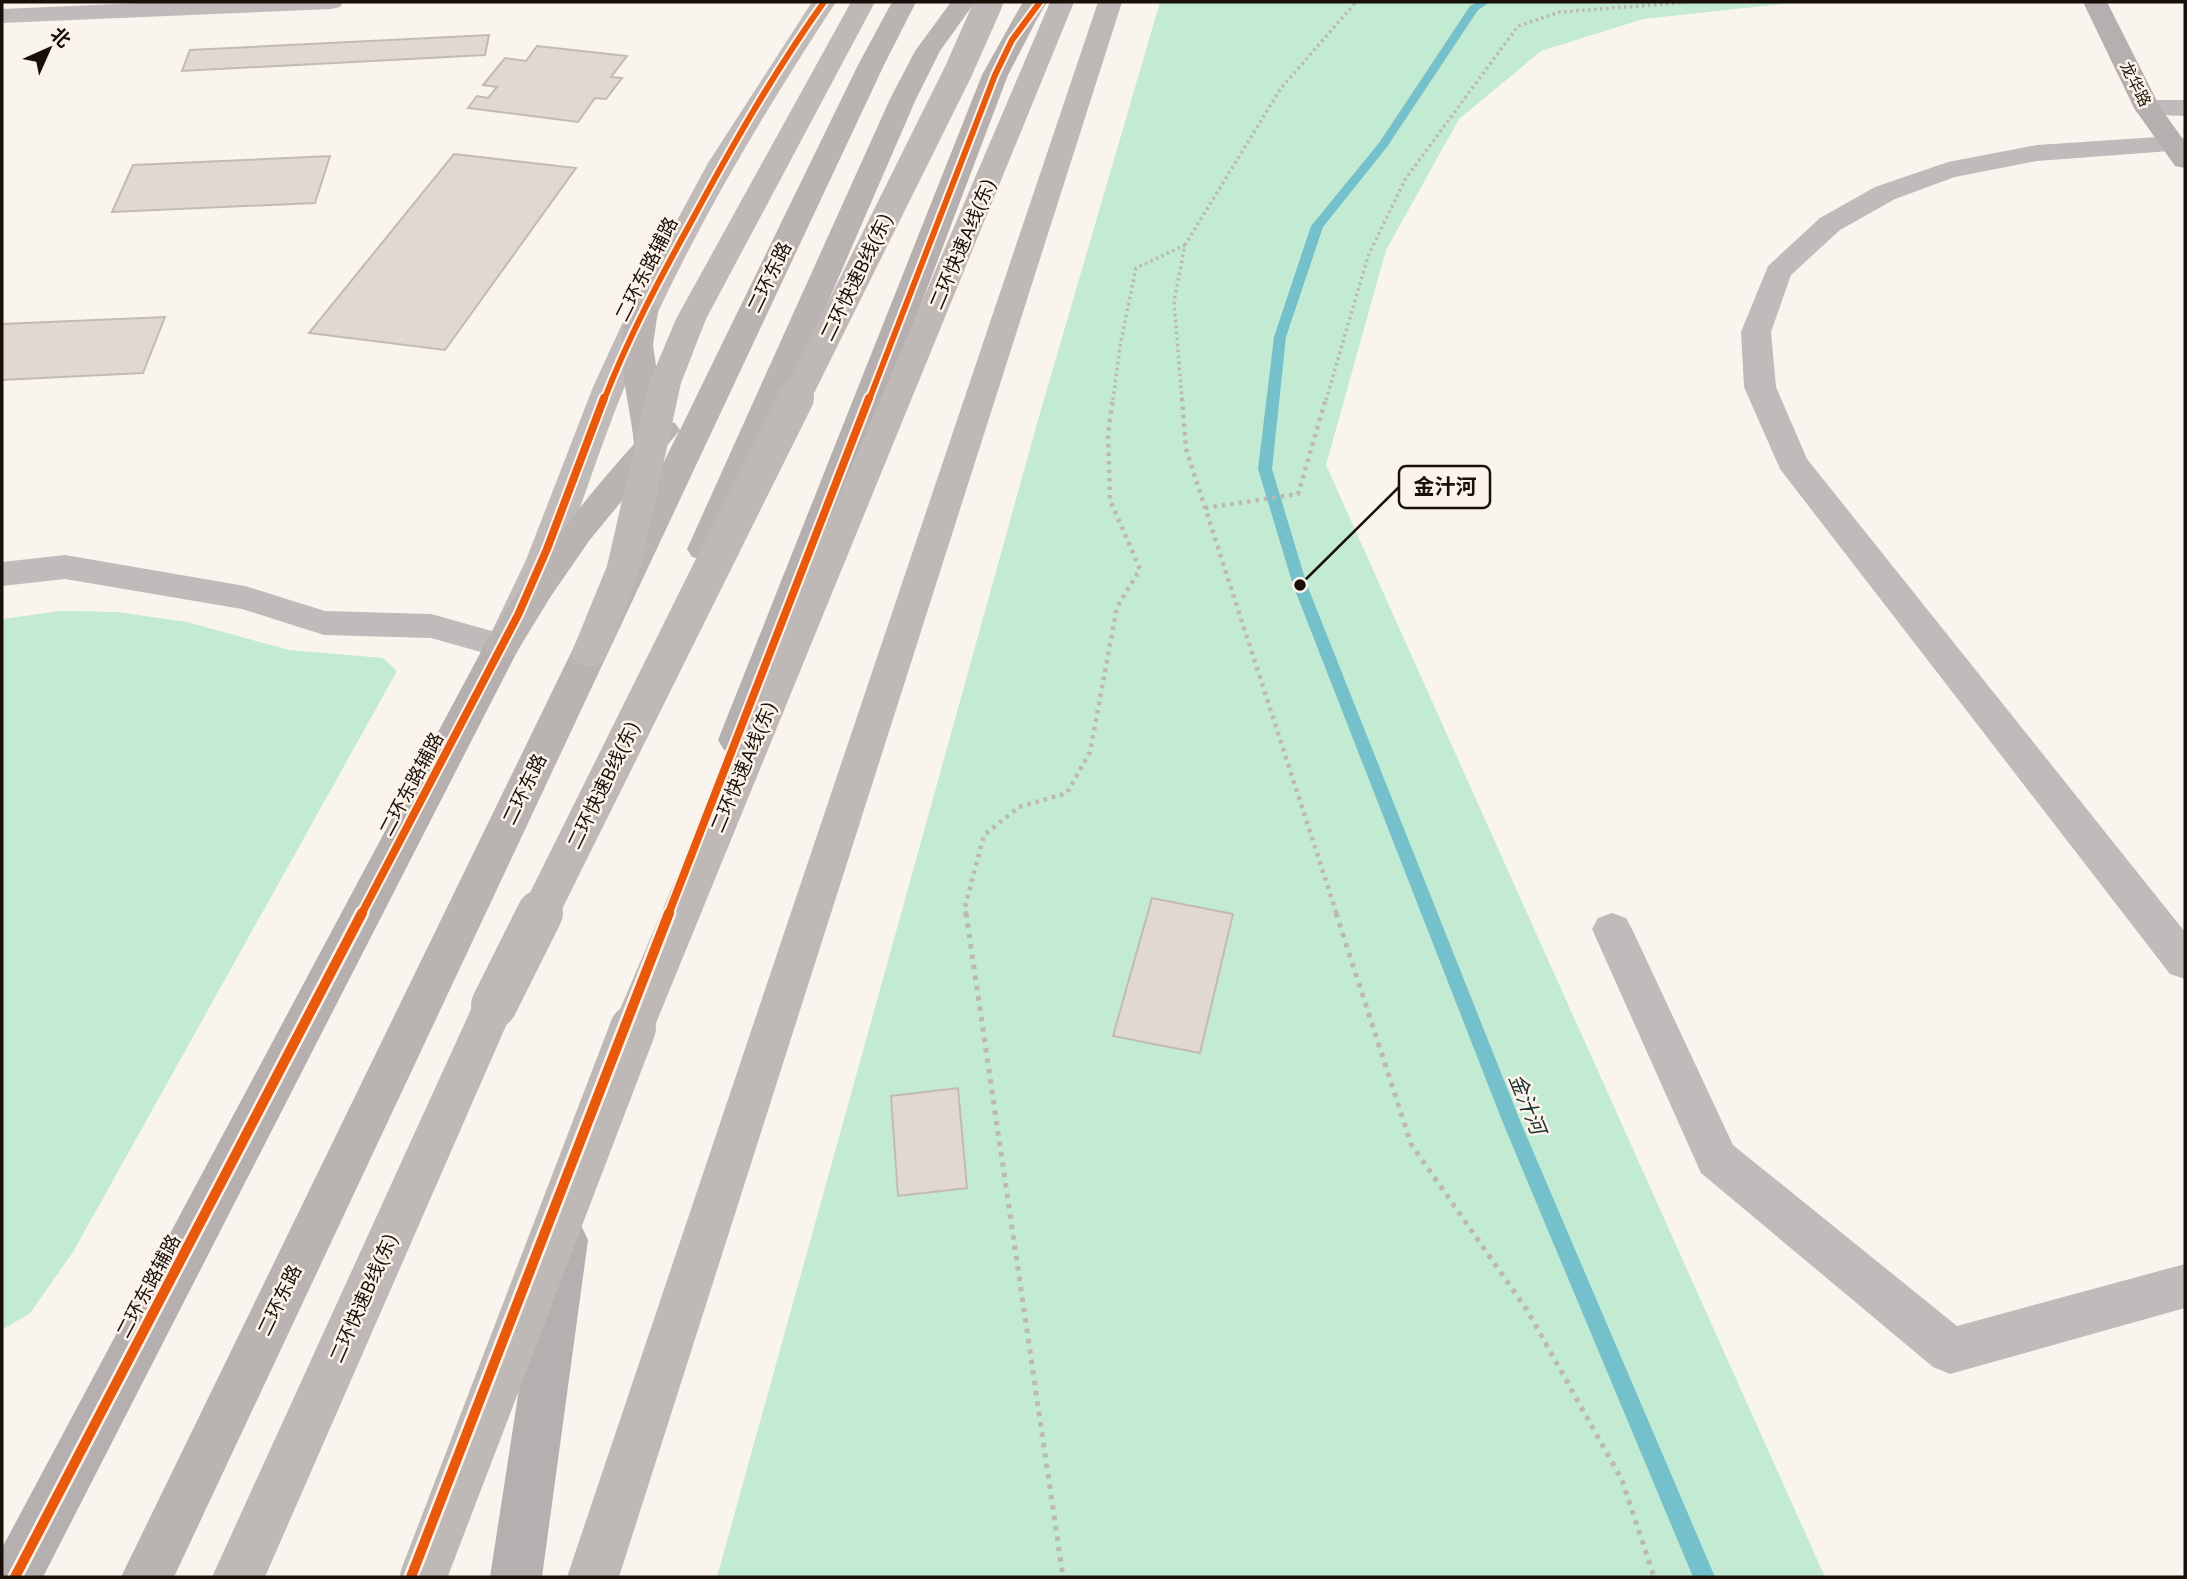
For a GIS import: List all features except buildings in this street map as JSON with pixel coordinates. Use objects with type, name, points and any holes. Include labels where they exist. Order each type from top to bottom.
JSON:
[{"type":"highway","points":[[589,654],[624,566],[665,383],[691,319],[863,2]]},
{"type":"highway","name":"二环快速B线(东)","points":[[238,1577],[494,1005],[958,72],[989,2]]},
{"type":"highway","points":[[593,1577],[1110,2]]},
{"type":"highway","name":"二环快速A线(东)","points":[[422,1577],[634,1028],[1040,7]]},
{"type":"main road","name":"二环东路","points":[[147,1577],[745,327],[904,2]]},
{"type":"main road","points":[[246,1577],[904,99],[928,51],[963,2]]},
{"type":"main road","points":[[643,311],[636,338],[637,363],[650,446]]},
{"type":"main road","points":[[502,646],[560,554],[605,497],[714,373],[745,327]]},
{"type":"street","points":[[2,16],[229,4],[331,2]]},
{"type":"street","name":"二环东路辅路","points":[[15,1577],[502,646],[554,535],[609,387],[643,311],[734,142],[824,2]]},
{"type":"street","name":"龙华路","points":[[2095,2],[2147,108],[2179,152]]},
{"type":"street","points":[[411,1577],[995,75],[1040,7]]},
{"type":"street","points":[[2147,108],[2185,108]]},
{"type":"street","points":[[2179,152],[2037,153],[1948,170],[1885,193],[1830,224],[1778,272],[1756,332],[1760,387],[1793,462],[2185,962]]},
{"type":"street","points":[[2,574],[65,567],[245,598],[324,623],[431,626],[502,646]]},
{"type":"street","points":[[1612,929],[1717,1158],[1950,1350],[2185,1286]]},
{"type":"street","points":[[516,1577],[560,1273],[587,1125]]},
{"type":"path","points":[[1356,2],[1281,88],[1185,245],[1174,300],[1186,449],[1411,1144],[1527,1310],[1622,1480],[1654,1577]]},
{"type":"path","points":[[1205,508],[1298,494],[1374,244],[1406,178],[1518,26],[1560,12],[1691,2]]},
{"type":"path","points":[[1062,1577],[965,907],[984,835],[1019,807],[1067,793],[1090,752],[1117,607],[1140,569],[1110,500],[1108,433],[1120,346],[1136,268],[1185,245]]},
{"type":"green space","points":[[1160,2],[1801,2],[1643,19],[1541,51],[1459,119],[1386,250],[1326,465],[1825,1577],[717,1577],[1038,420]]},
{"type":"green space","points":[[61,611],[117,612],[187,622],[289,650],[383,658],[397,671],[73,1252],[30,1313],[2,1330],[2,619]]},
{"type":"waterway","name":"金汁河","points":[[1485,2],[1474,8],[1383,145],[1317,226],[1280,337],[1265,469],[1300,585],[1512,1123],[1704,1577]]},
{"type":"cycle path","points":[[15,1577],[518,615],[547,549],[611,381],[644,310],[746,122],[824,2]]},
{"type":"cycle path","points":[[411,1577],[995,75],[1012,40],[1040,2]]},
{"type":"place","name":"金汁河","points":[[1300,585]]}]
